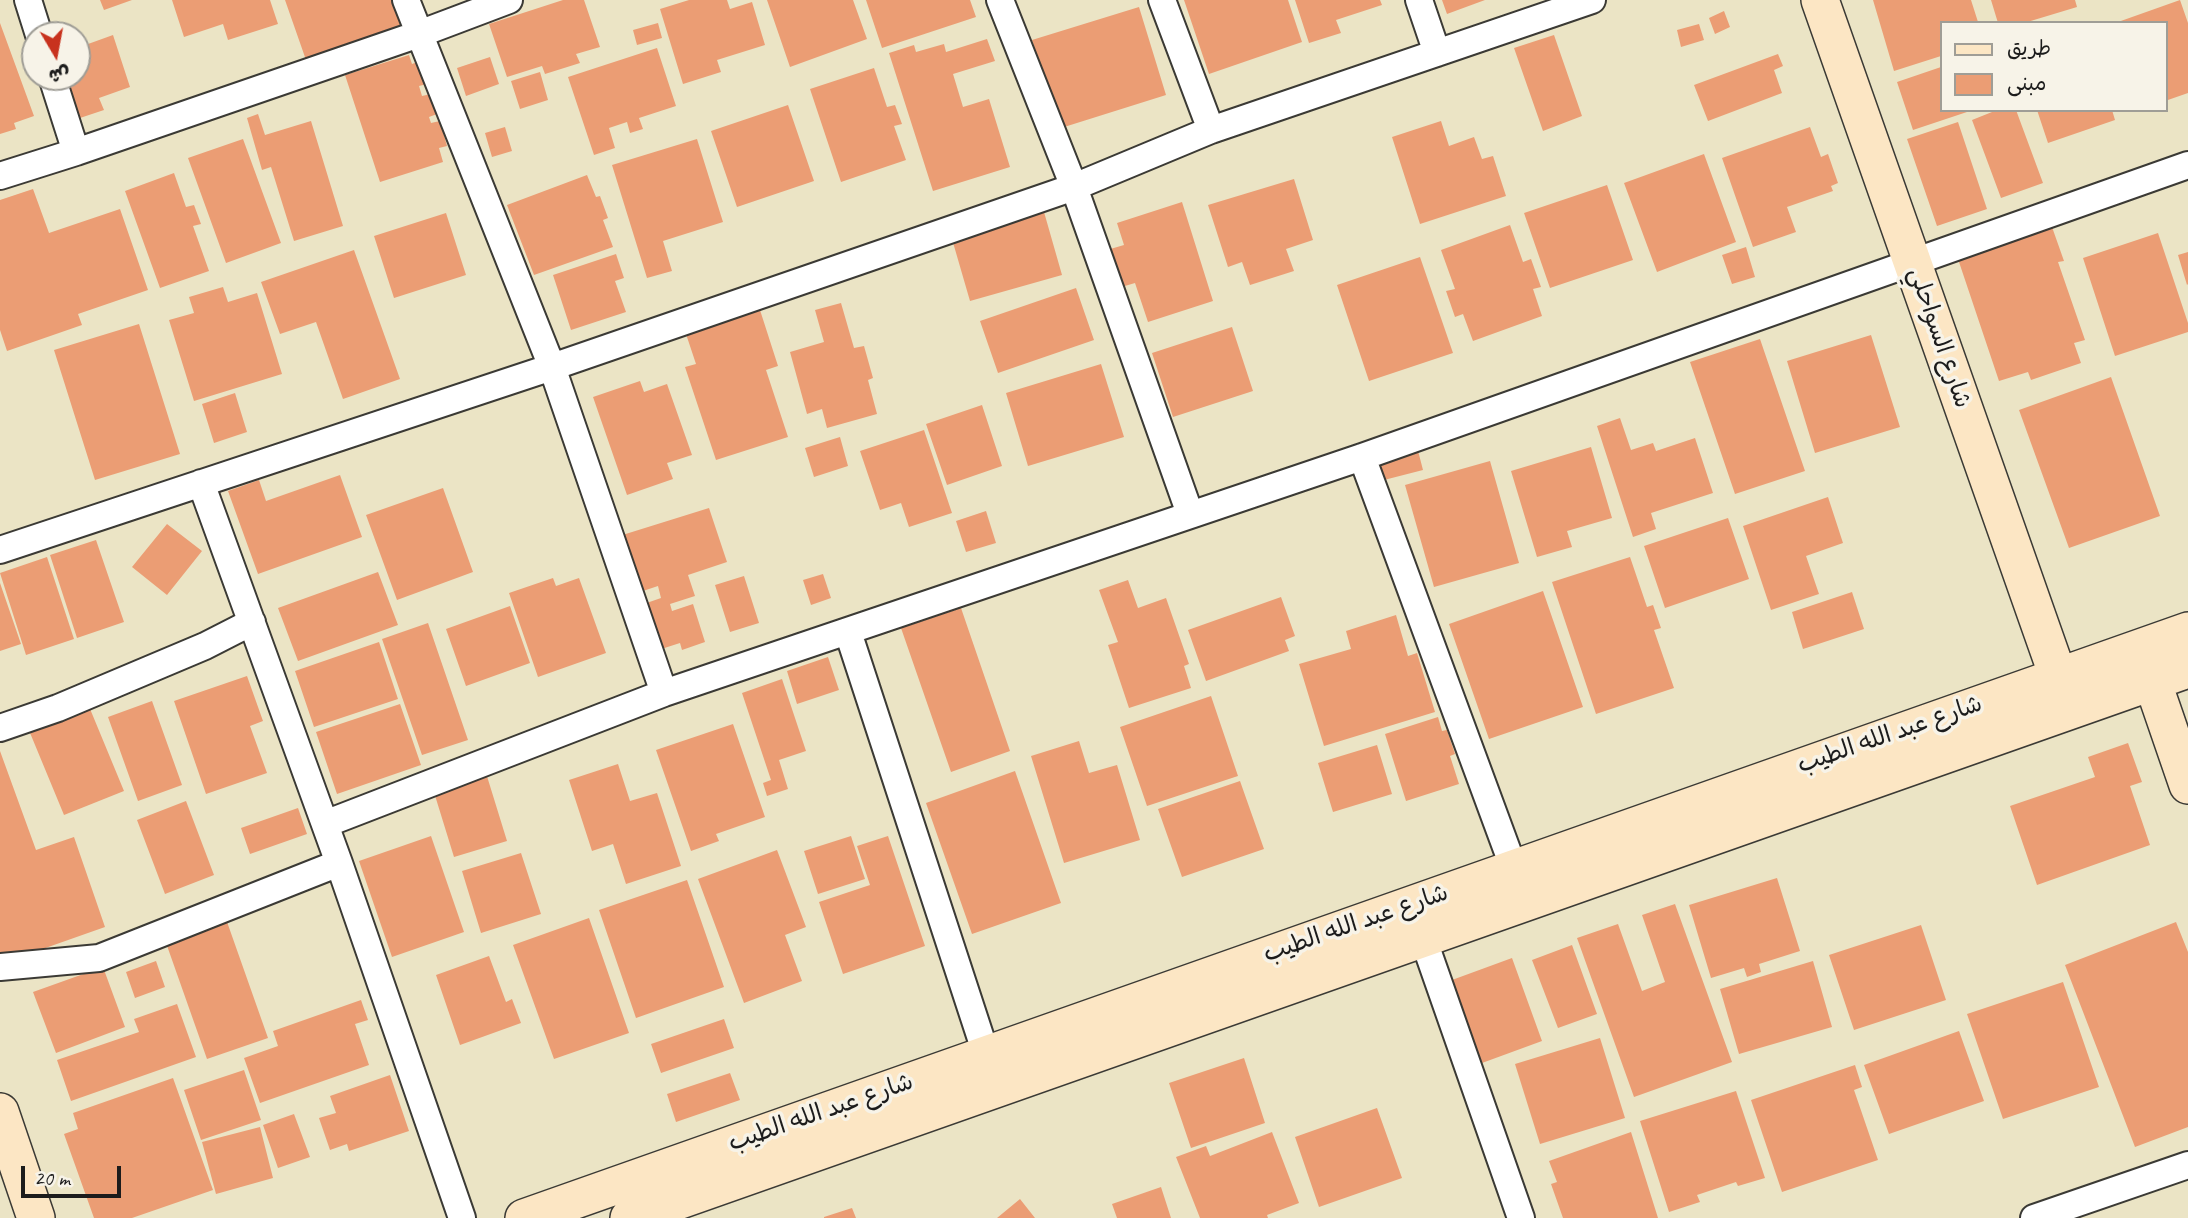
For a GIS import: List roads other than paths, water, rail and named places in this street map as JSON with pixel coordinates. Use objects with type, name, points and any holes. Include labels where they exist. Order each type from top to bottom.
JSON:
[{"type":"main road","name":"شارع السواحلي","points":[[1820,0],[2058,676]]},
{"type":"main road","name":"شارع عبد الله الطيب","points":[[524,1218],[642,1206],[1423,938],[1520,885],[2058,676],[2188,631]]},
{"type":"main road","points":[[2141,648],[2188,785]]},
{"type":"main road","name":"شارع عبد الله الطيب","points":[[642,1206],[986,1054],[2070,710],[2188,669]]},
{"type":"main road","points":[[0,1112],[36,1218]]},
{"type":"street","points":[[28,0],[35,21]]},
{"type":"street","points":[[406,0],[552,367],[664,693]]},
{"type":"street","points":[[0,176],[419,34],[509,0]]},
{"type":"street","points":[[1000,0],[1074,187],[1190,514]]},
{"type":"street","points":[[1162,0],[1211,130]]},
{"type":"street","points":[[1419,0],[1437,53]]},
{"type":"street","points":[[0,550],[552,367],[1074,187],[1211,130],[1592,0]]},
{"type":"street","points":[[56,91],[76,152]]},
{"type":"street","points":[[325,824],[664,693],[1362,457],[2188,164]]},
{"type":"street","points":[[1362,457],[1520,885]]},
{"type":"street","points":[[201,483],[339,863],[462,1218]]},
{"type":"street","points":[[0,727],[58,708],[205,646],[252,622]]},
{"type":"street","points":[[848,632],[986,1054]]},
{"type":"street","points":[[2058,676],[2070,710]]},
{"type":"street","points":[[0,967],[99,958],[339,863]]},
{"type":"street","points":[[1423,938],[1521,1218]]},
{"type":"street","points":[[2034,1218],[2188,1165]]}]
